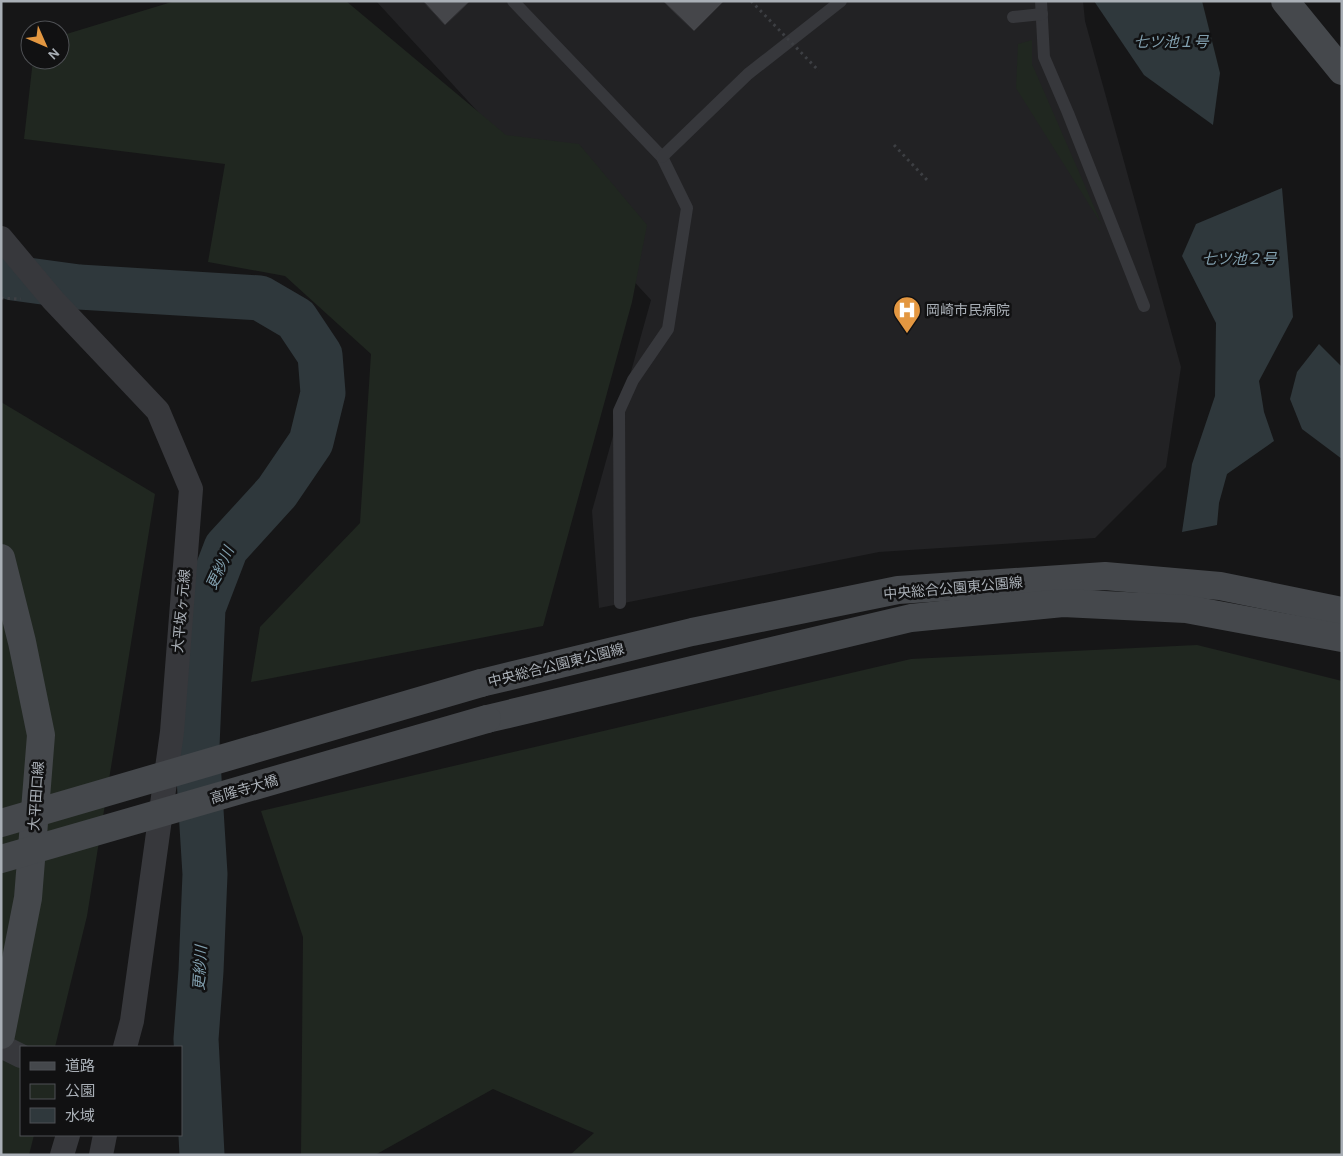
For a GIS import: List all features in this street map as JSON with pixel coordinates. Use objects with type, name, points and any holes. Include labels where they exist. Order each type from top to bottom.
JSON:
[{"type":"street","points":[[1285,1],[1342,71]]},
{"type":"street","name":"大平坂ヶ元線","points":[[1,238],[53,300],[158,411],[191,489],[172,732],[132,1020],[125,1046]]},
{"type":"street","name":"大平田口線","points":[[1,558],[22,642],[41,736],[28,898],[1,1035]]},
{"type":"street","name":"中央総合公園東公園線","points":[[1,823],[481,683],[692,632],[898,590],[1105,576],[1220,586],[1342,611]]},
{"type":"street","name":"高隆寺大橋","points":[[1,859],[488,719],[911,618],[1063,602],[1186,609],[1342,638]]},
{"type":"street","points":[[1,1046],[20,1056]]},
{"type":"street","points":[[62,1155],[68,1136]]},
{"type":"street","points":[[101,1155],[105,1136]]},
{"type":"lane","points":[[513,1],[662,157],[687,208],[668,329],[633,380],[619,412],[620,603]]},
{"type":"lane","points":[[662,157],[748,74],[842,1]]},
{"type":"lane","points":[[1041,1],[1044,57],[1144,306]]},
{"type":"lane","points":[[1013,17],[1042,14]]},
{"type":"path","points":[[751,1],[818,71]]},
{"type":"path","points":[[894,145],[928,181]]},
{"type":"shaded area","name":"岡崎市民病院","points":[[376,1],[1083,1],[1085,21],[1181,367],[1166,467],[1095,538],[879,552],[599,608],[592,511],[651,300]]},
{"type":"green space","points":[[175,1],[346,1],[506,135],[579,144],[647,225],[632,302],[543,626],[251,682],[260,627],[360,523],[371,354],[285,276],[208,262],[225,164],[24,139],[32,70],[70,70],[70,33]]},
{"type":"green space","points":[[1032,40],[1032,64],[1102,225],[1016,88],[1018,44]]},
{"type":"green space","points":[[1,402],[155,494],[87,916],[55,1046],[20,1046],[20,1136],[34,1136],[29,1155],[1,1155]]},
{"type":"green space","points":[[1197,645],[1342,681],[1342,1155],[570,1155],[594,1133],[493,1089],[375,1155],[301,1155],[303,937],[261,811],[911,659]]},
{"type":"water","name":"七ツ池１号","points":[[1094,1],[1202,1],[1220,73],[1213,125],[1144,75]]},
{"type":"water","name":"七ツ池２号","points":[[1282,188],[1293,317],[1259,381],[1264,412],[1274,441],[1227,474],[1219,503],[1217,525],[1182,532],[1192,464],[1215,396],[1216,323],[1182,256],[1196,224]]},
{"type":"water","points":[[1319,344],[1342,367],[1342,459],[1302,429],[1290,399],[1297,372]]},
{"type":"building","points":[[423,1],[470,1],[445,25]]},
{"type":"building","points":[[663,1],[724,1],[694,31]]},
{"type":"waterway","name":"更紗川","points":[[1,271],[13,278],[79,287],[260,298],[296,319],[320,355],[323,393],[311,442],[277,492],[226,548],[203,608],[197,746],[205,874],[196,1039],[202,1155]]},
{"type":"place","name":"岡崎市民病院","points":[[907,334]]}]
